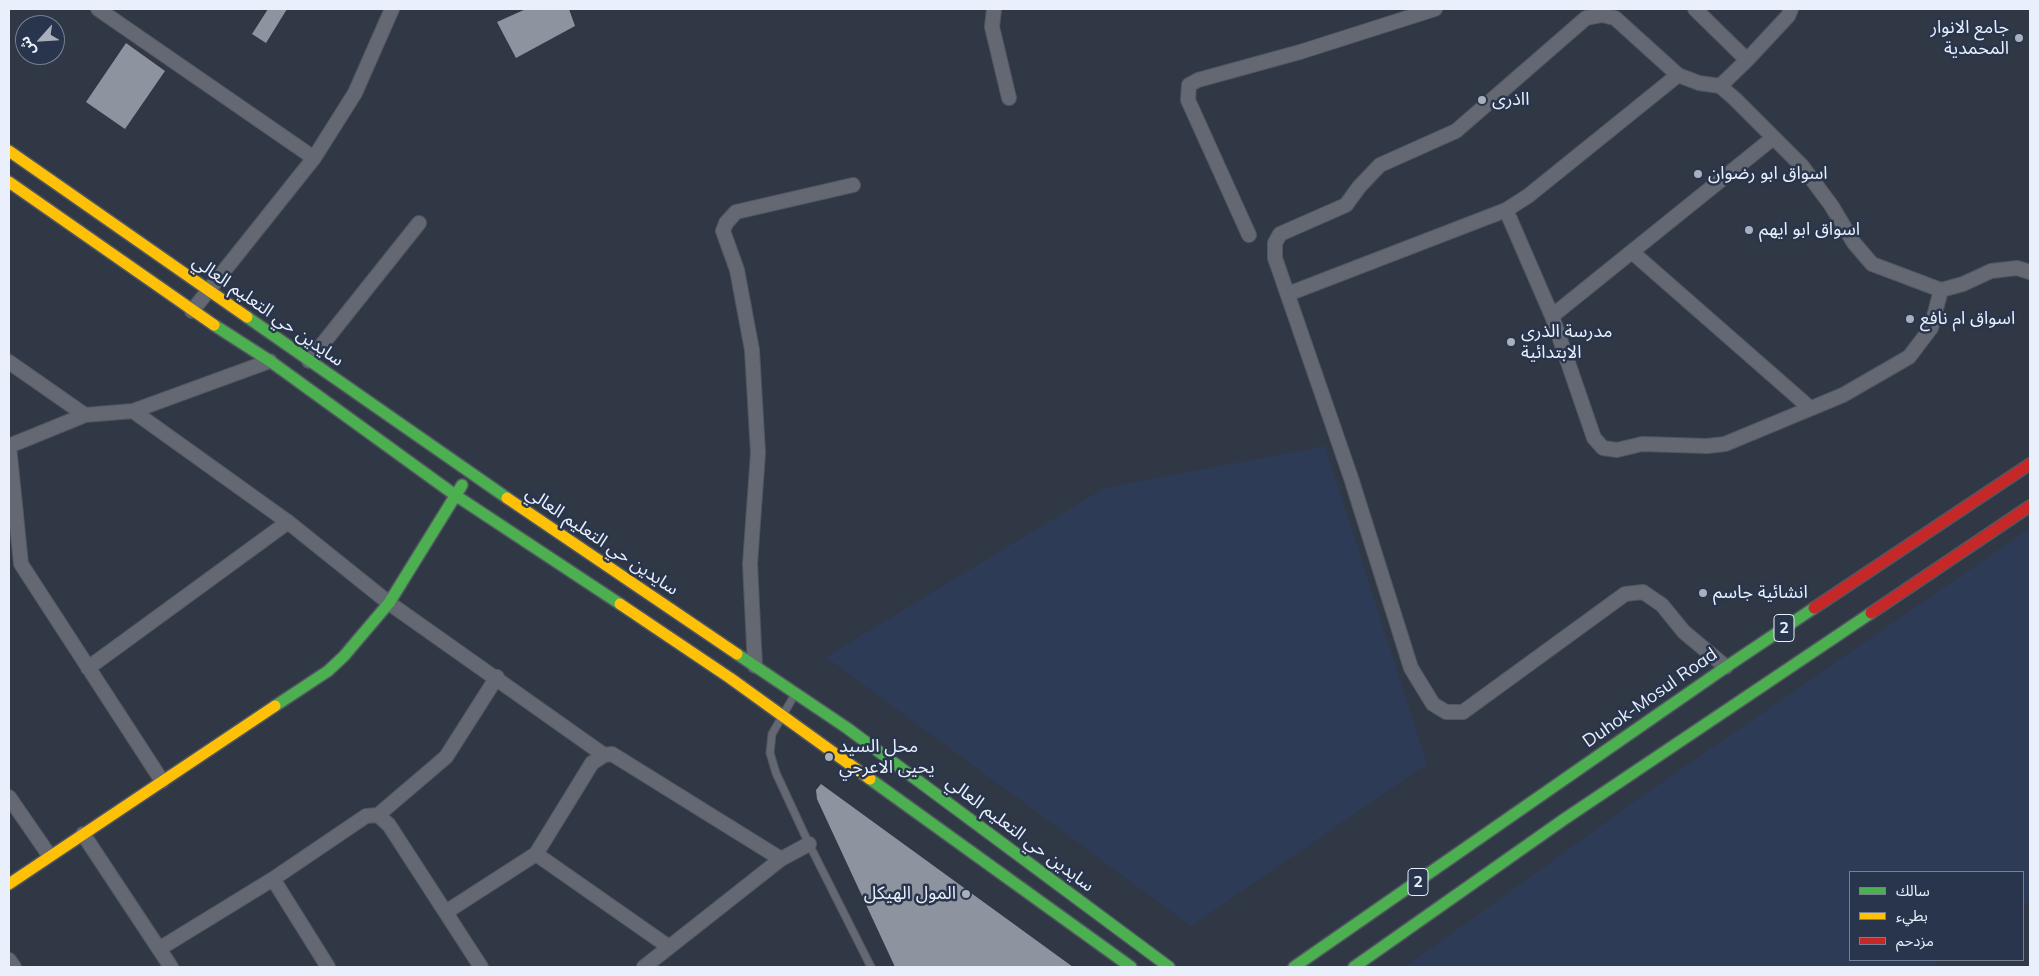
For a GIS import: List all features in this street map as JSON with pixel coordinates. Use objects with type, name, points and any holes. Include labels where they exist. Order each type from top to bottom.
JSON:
[{"type":"main road","name":"سايدين حي التعليم العالي","points":[[9,151],[469,472],[847,728],[1170,967]]},
{"type":"main road","points":[[9,182],[192,311],[270,361],[455,495],[730,678],[1128,967]]},
{"type":"main road","name":"Duhok-Mosul Road","points":[[1294,967],[1726,667],[2030,464]]},
{"type":"main road","points":[[9,884],[49,855],[328,671],[344,656],[389,603],[469,472]]},
{"type":"main road","name":"2","points":[[1354,967],[1563,820],[2030,506]]},
{"type":"street","points":[[98,9],[314,158]]},
{"type":"street","points":[[994,9],[992,27],[1009,98]]},
{"type":"street","points":[[1249,236],[1188,100],[1189,85],[1198,80],[1300,52],[1397,14],[1435,9]]},
{"type":"street","points":[[1695,9],[1748,60]]},
{"type":"street","points":[[1720,86],[1748,60],[1788,16],[1791,9]]},
{"type":"street","points":[[192,311],[314,158],[355,93],[388,11]]},
{"type":"street","points":[[1726,667],[1684,632],[1662,605],[1643,592],[1625,594],[1463,712],[1446,712],[1433,704],[1411,668],[1351,478],[1275,258],[1275,243],[1280,234],[1346,205],[1380,165],[1456,131],[1586,18],[1602,15],[1615,18],[1678,75],[1700,83],[1720,86],[1736,99],[1802,166],[1832,205],[1854,243],[1872,264],[1941,290],[1963,284],[1991,271],[2017,268],[2030,272]]},
{"type":"street","points":[[1288,294],[1506,210],[1528,196],[1678,75]]},
{"type":"street","points":[[1552,316],[1773,138]]},
{"type":"street","points":[[755,666],[750,564],[758,453],[752,350],[738,270],[723,231],[726,223],[736,212],[853,186]]},
{"type":"street","points":[[1506,210],[1552,316],[1594,438],[1603,448],[1617,450],[1642,444],[1707,446],[1725,444],[1843,396],[1909,357],[1931,328],[1941,290]]},
{"type":"street","points":[[309,361],[419,223]]},
{"type":"street","points":[[1632,252],[1810,408]]},
{"type":"street","points":[[162,781],[21,564],[9,446],[85,414],[133,411],[270,361]]},
{"type":"street","points":[[9,362],[85,414]]},
{"type":"street","points":[[133,411],[288,522],[389,603],[497,677],[604,755]]},
{"type":"street","points":[[88,668],[288,522]]},
{"type":"street","points":[[159,949],[273,879],[366,816],[378,815],[446,757],[497,677]]},
{"type":"street","points":[[446,912],[536,854],[592,764],[604,755],[612,754],[781,859]]},
{"type":"street","points":[[9,797],[49,855]]},
{"type":"street","points":[[378,815],[389,824],[482,967]]},
{"type":"street","points":[[83,834],[171,967]]},
{"type":"street","points":[[644,967],[781,859],[808,844]]},
{"type":"street","points":[[536,854],[669,947]]},
{"type":"street","points":[[273,879],[328,967]]},
{"type":"street","points":[[9,960],[14,967]]},
{"type":"lane","points":[[796,694],[772,734],[770,753],[776,773],[808,844],[872,967]]},
{"type":"shaded area","points":[[1325,446],[1427,764],[1191,926],[826,657],[1104,488]]},
{"type":"shaded area","points":[[2030,528],[2030,901],[2024,905],[2024,871],[1849,871],[1849,961],[1940,961],[1931,967],[1405,967],[1648,792]]},
{"type":"building","points":[[268,9],[287,9],[266,43],[252,34]]},
{"type":"building","points":[[526,9],[569,9],[575,26],[516,58],[497,22]]},
{"type":"building","points":[[126,43],[165,71],[125,129],[86,102]]},
{"type":"building","points":[[821,784],[1073,967],[895,967],[817,799],[816,790]]},
{"type":"traffic: fast","points":[[247,317],[507,498]]},
{"type":"traffic: fast","points":[[214,325],[270,361],[455,495],[620,604]]},
{"type":"traffic: fast","points":[[275,706],[328,671],[344,656],[389,603],[462,485]]},
{"type":"traffic: fast","points":[[1294,967],[1814,608]]},
{"type":"traffic: fast","points":[[1354,967],[1563,820],[1871,613]]},
{"type":"traffic: fast","points":[[737,654],[847,728],[1169,967]]},
{"type":"traffic: fast","points":[[870,779],[1131,967]]},
{"type":"traffic: slow","points":[[9,151],[247,317]]},
{"type":"traffic: slow","points":[[9,182],[214,325]]},
{"type":"traffic: slow","points":[[507,498],[737,654]]},
{"type":"traffic: slow","points":[[620,604],[730,678],[870,779]]},
{"type":"traffic: slow","points":[[9,884],[275,706]]},
{"type":"traffic: jam","points":[[1814,608],[2030,464]]},
{"type":"traffic: jam","points":[[1871,613],[2030,506]]},
{"type":"place","name":"جامع الانوار المحمدية","points":[[2019,38]]},
{"type":"place","name":"ااذرى","points":[[1482,100]]},
{"type":"place","name":"اسواق ابو رضوان","points":[[1698,174]]},
{"type":"place","name":"اسواق ابو ايهم","points":[[1749,230]]},
{"type":"place","name":"اسواق ام نافع","points":[[1910,319]]},
{"type":"place","name":"مدرسة الذرى الابتدائية","points":[[1511,342]]},
{"type":"place","name":"انشائية جاسم","points":[[1703,593]]},
{"type":"place","name":"محل السيد يحيى الاعرجي","points":[[829,757]]},
{"type":"place","name":"المول الهيكل","points":[[966,894]]}]
